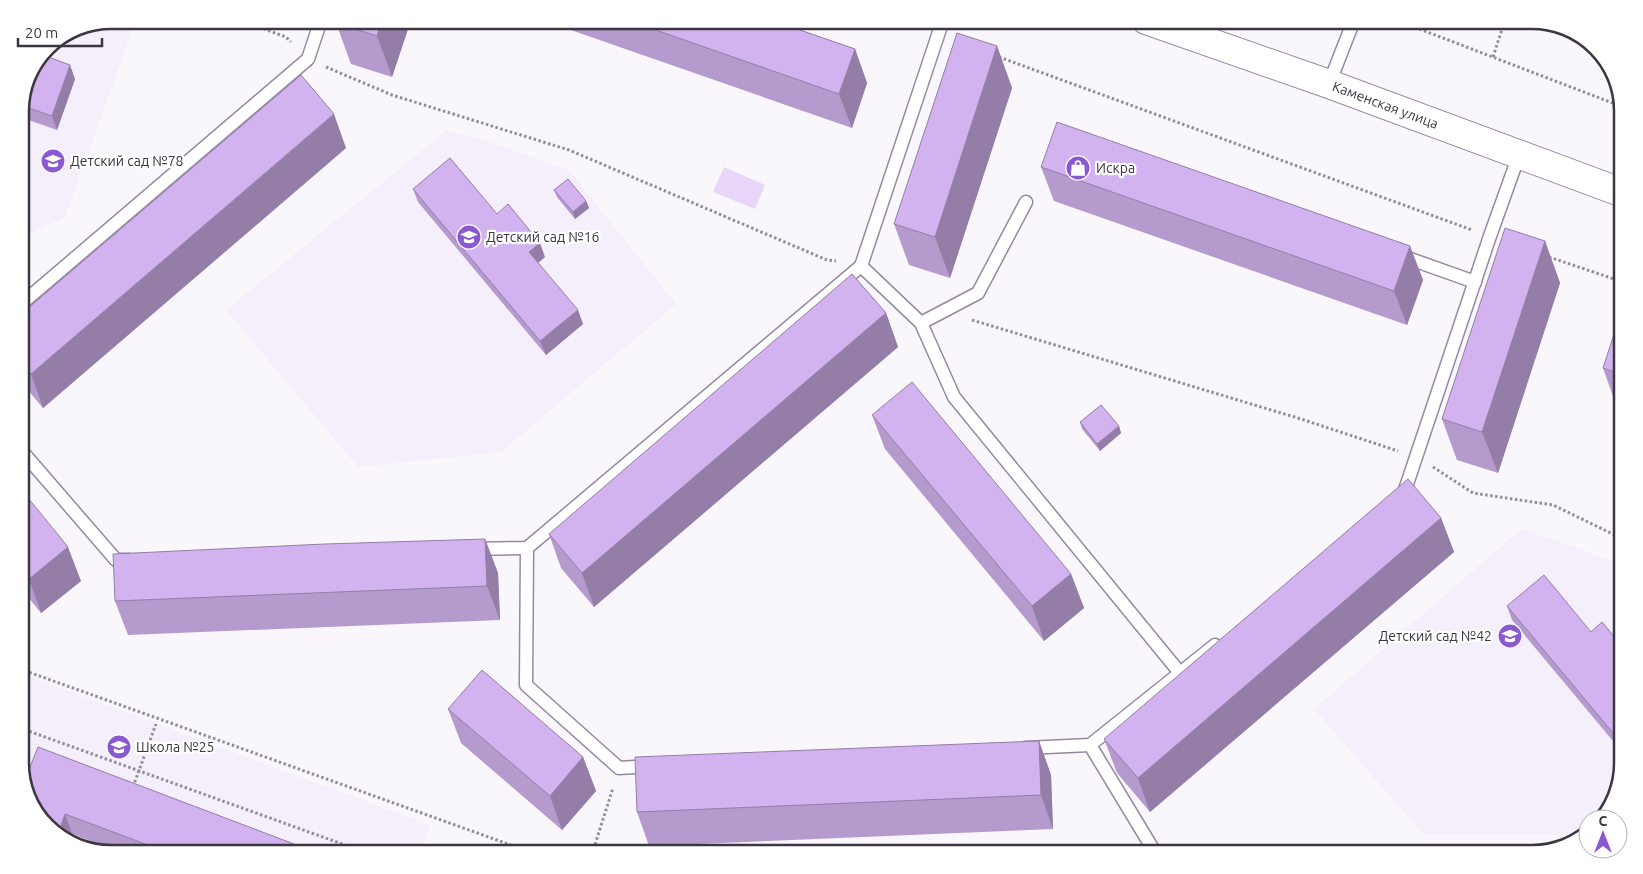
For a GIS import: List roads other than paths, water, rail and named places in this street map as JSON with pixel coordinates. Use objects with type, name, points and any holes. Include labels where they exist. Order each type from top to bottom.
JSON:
[{"type":"street","name":"Каменская улица","points":[[1172,29],[1328,84],[1614,190]]},
{"type":"lane","points":[[29,297],[308,59],[318,29]]},
{"type":"lane","points":[[457,549],[527,548],[861,266],[941,29]]},
{"type":"lane","points":[[1328,84],[1350,29]]},
{"type":"lane","points":[[1396,501],[1403,495],[1519,155]]},
{"type":"lane","points":[[921,323],[978,293],[1026,202]]},
{"type":"lane","points":[[1391,252],[1475,282]]},
{"type":"lane","points":[[861,266],[921,323],[954,397],[1180,673]]},
{"type":"lane","points":[[29,459],[116,560],[145,559]]},
{"type":"lane","points":[[527,548],[526,685],[619,768],[658,766]]},
{"type":"lane","points":[[1011,749],[1090,745],[1226,636]]},
{"type":"lane","points":[[1090,745],[1151,845]]},
{"type":"place","name":"Детский сад №78","points":[[53,161]]},
{"type":"place","name":"Искра","points":[[1078,168]]},
{"type":"place","name":"Детский сад №16","points":[[469,237]]},
{"type":"place","name":"Детский сад №42","points":[[1510,636]]},
{"type":"place","name":"Школа №25","points":[[119,747]]}]
